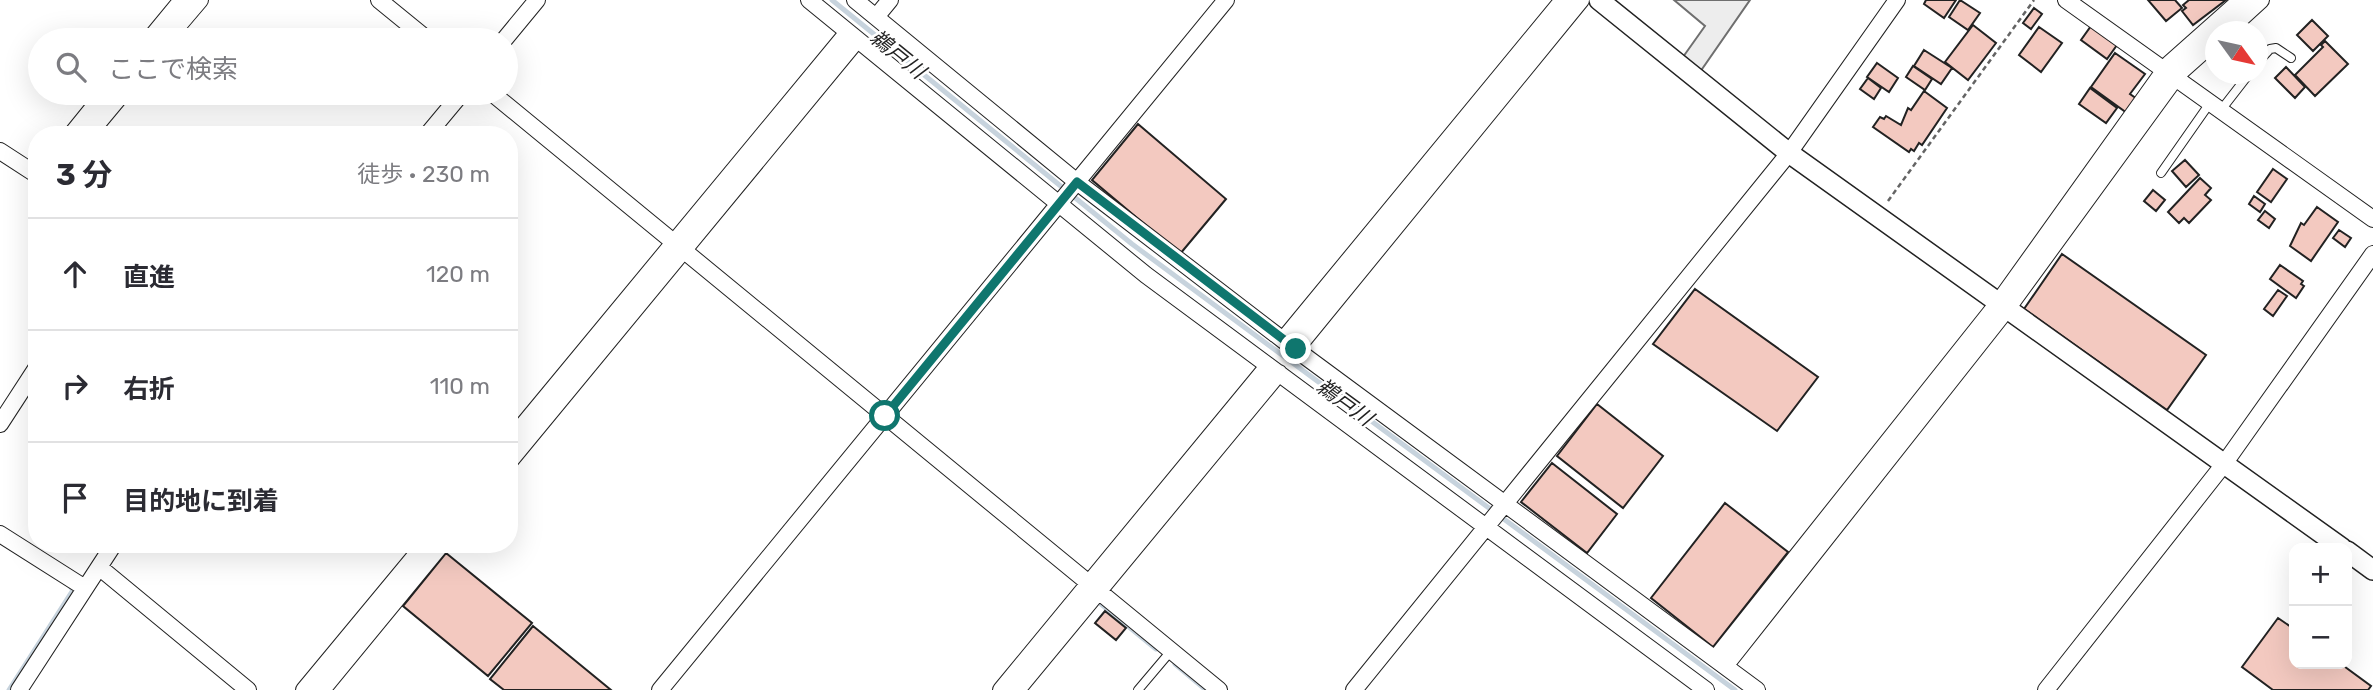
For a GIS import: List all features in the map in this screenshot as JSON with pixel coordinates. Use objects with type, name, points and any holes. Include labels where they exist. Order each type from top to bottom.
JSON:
[{"type":"street","points":[[159,28],[182,0]]},
{"type":"street","points":[[176,28],[200,0]]},
{"type":"street","points":[[379,0],[413,28]]},
{"type":"street","points":[[514,28],[537,0]]},
{"type":"street","points":[[809,0],[1060,203],[1273,370],[1488,525],[1700,688]]},
{"type":"street","points":[[867,6],[890,0]]},
{"type":"street","points":[[660,690],[1226,0]]},
{"type":"street","points":[[1289,345],[1563,0]]},
{"type":"street","points":[[1289,345],[1581,0]]},
{"type":"street","points":[[1599,0],[1789,153],[2335,543]]},
{"type":"street","points":[[1354,690],[1789,153],[1897,0]]},
{"type":"street","points":[[2067,0],[2373,219]]},
{"type":"street","points":[[1720,662],[2003,306],[2170,74],[2241,0]]},
{"type":"street","points":[[2237,21],[2261,0]]},
{"type":"street","points":[[867,6],[1075,184],[1504,506],[1758,690]]},
{"type":"street","points":[[518,451],[679,246],[852,36]]},
{"type":"street","points":[[2170,74],[2205,48]]},
{"type":"street","points":[[78,126],[96,105]]},
{"type":"street","points":[[96,126],[113,105]]},
{"type":"street","points":[[434,126],[451,105]]},
{"type":"street","points":[[507,105],[1219,690]]},
{"type":"street","points":[[0,151],[28,169]]},
{"type":"street","points":[[518,432],[679,246]]},
{"type":"street","points":[[2046,690],[2224,464],[2373,254]]},
{"type":"street","points":[[1001,690],[1094,587],[1273,370]]},
{"type":"street","points":[[0,424],[28,381]]},
{"type":"street","points":[[0,534],[28,552]]},
{"type":"street","points":[[30,553],[85,588]]},
{"type":"street","points":[[19,690],[108,553]]},
{"type":"street","points":[[304,690],[418,553]]},
{"type":"street","points":[[322,690],[435,553]]},
{"type":"street","points":[[2352,555],[2373,570]]},
{"type":"street","points":[[99,567],[248,690]]},
{"type":"street","points":[[1017,690],[1094,587]]},
{"type":"lane","points":[[2268,51],[2276,48],[2291,58]]},
{"type":"lane","points":[[2161,173],[2215,107],[2239,84]]},
{"type":"lane","points":[[1138,690],[1171,651]]},
{"type":"path","points":[[1877,216],[2034,0]]},
{"type":"shaded area","points":[[1674,0],[1750,0],[1700,72],[1683,57],[1705,26]]},
{"type":"building","points":[[1926,0],[1956,0],[1944,18],[1924,4]]},
{"type":"building","points":[[1960,0],[1980,13],[1968,30],[1949,17]]},
{"type":"building","points":[[2148,0],[2175,0],[2182,8],[2166,21]]},
{"type":"building","points":[[2189,0],[2226,0],[2193,25],[2182,11],[2186,8],[2183,5]]},
{"type":"building","points":[[2034,8],[2042,14],[2031,29],[2023,23]]},
{"type":"building","points":[[2312,20],[2328,36],[2313,51],[2297,35]]},
{"type":"building","points":[[1973,25],[1996,43],[1968,80],[1945,62]]},
{"type":"building","points":[[2091,26],[2117,45],[2107,59],[2081,40]]},
{"type":"building","points":[[2039,27],[2062,43],[2041,72],[2019,55]]},
{"type":"building","points":[[2325,41],[2348,64],[2315,96],[2295,75],[2323,47],[2321,45]]},
{"type":"building","points":[[1924,50],[1952,68],[1941,84],[1914,66]]},
{"type":"building","points":[[2115,53],[2145,74],[2130,94],[2137,99],[2127,113],[2091,87]]},
{"type":"building","points":[[1877,63],[1898,78],[1889,92],[1867,77]]},
{"type":"building","points":[[1913,66],[1932,79],[1925,90],[1906,77]]},
{"type":"building","points":[[2286,67],[2305,87],[2295,98],[2275,78]]},
{"type":"building","points":[[1868,78],[1881,88],[1874,99],[1860,89]]},
{"type":"building","points":[[2090,88],[2117,108],[2106,123],[2079,104]]},
{"type":"building","points":[[1924,91],[1947,108],[1922,145],[1919,143],[1914,151],[1911,149],[1909,152],[1873,127],[1880,117],[1884,119],[1886,116],[1901,125],[1908,108],[1911,110]]},
{"type":"building","points":[[1138,124],[1226,199],[1180,254],[1092,180]]},
{"type":"building","points":[[2185,160],[2199,175],[2186,187],[2172,171]]},
{"type":"building","points":[[2273,169],[2287,179],[2271,202],[2257,192]]},
{"type":"building","points":[[2200,178],[2211,188],[2205,195],[2211,200],[2189,223],[2184,218],[2179,223],[2168,212]]},
{"type":"building","points":[[2153,190],[2165,200],[2156,211],[2144,201]]},
{"type":"building","points":[[2254,196],[2265,204],[2260,212],[2249,204]]},
{"type":"building","points":[[2317,207],[2338,222],[2311,261],[2290,246],[2301,223],[2304,225]]},
{"type":"building","points":[[2265,211],[2275,219],[2269,228],[2258,220]]},
{"type":"building","points":[[2339,230],[2351,238],[2345,247],[2333,238]]},
{"type":"building","points":[[2062,254],[2206,355],[2167,410],[2024,309]]},
{"type":"building","points":[[2280,265],[2303,281],[2301,284],[2304,286],[2296,298],[2270,279]]},
{"type":"building","points":[[1695,289],[1818,377],[1777,431],[1653,344]]},
{"type":"building","points":[[2278,290],[2287,296],[2273,316],[2264,309]]},
{"type":"building","points":[[1597,404],[1663,456],[1623,508],[1557,456]]},
{"type":"building","points":[[1552,463],[1617,514],[1587,553],[1521,502]]},
{"type":"building","points":[[1725,503],[1788,552],[1713,647],[1651,598]]},
{"type":"building","points":[[446,553],[532,623],[488,676],[403,606]]},
{"type":"building","points":[[1105,611],[1126,628],[1116,640],[1095,623]]},
{"type":"building","points":[[2278,618],[2289,626],[2289,669],[2348,669],[2371,686],[2368,690],[2273,690],[2242,667]]},
{"type":"building","points":[[533,626],[611,690],[504,690],[490,679]]},
{"type":"waterway","name":"鵜戸川","points":[[832,0],[1132,244],[1735,690]]},
{"type":"waterway","points":[[9,690],[73,590],[69,585]]},
{"type":"waterway","points":[[1101,604],[1156,649]]},
{"type":"waterway","points":[[1175,664],[1206,690]]},
{"type":"route","points":[[885,416],[1077,182],[1296,349]]}]
